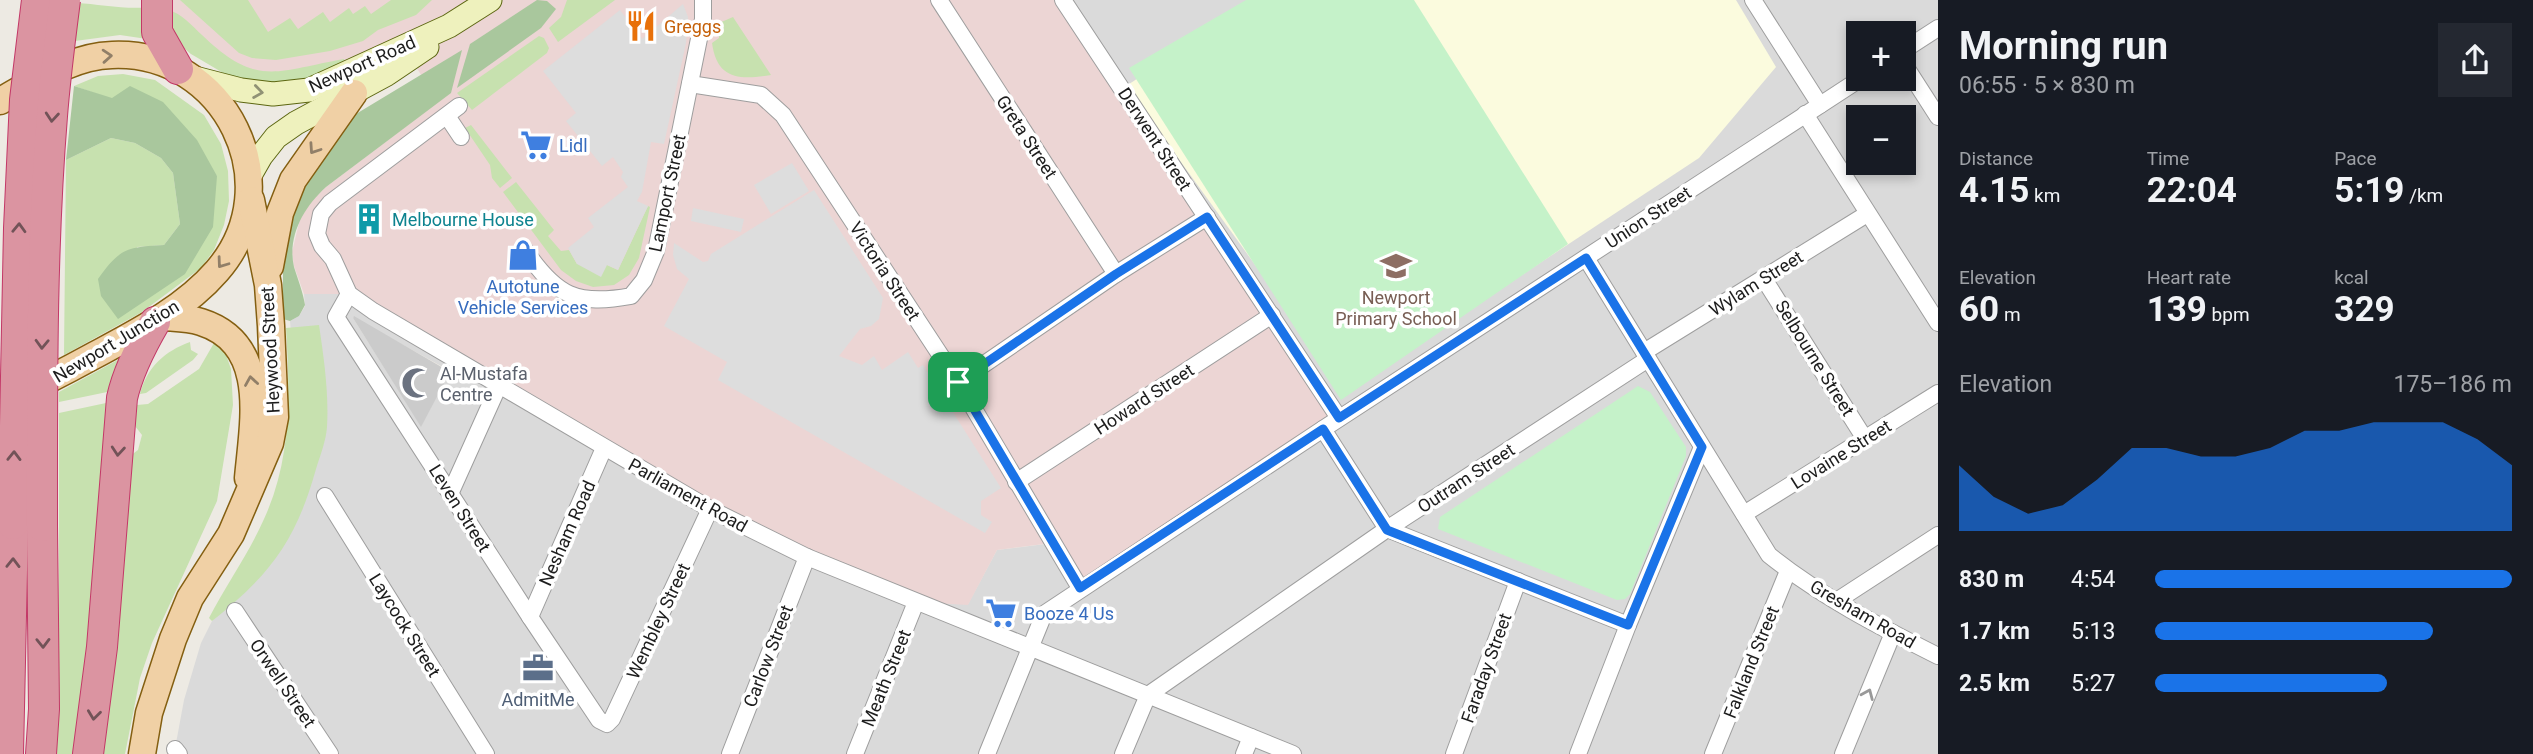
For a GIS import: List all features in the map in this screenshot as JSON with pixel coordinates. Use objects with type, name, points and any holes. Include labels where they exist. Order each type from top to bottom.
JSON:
[{"type":"highway","points":[[37,0],[25,100],[19,215],[28,525],[44,709],[41,754]]},
{"type":"highway","points":[[8,754],[42,357],[45,228],[52,115],[65,0]]},
{"type":"highway","points":[[157,0],[157,32],[185,73]]},
{"type":"highway","points":[[89,754],[107,592],[122,398],[125,383],[140,348],[159,319]]},
{"type":"main road","name":"Newport Road","points":[[185,73],[241,90],[273,94],[309,90],[449,26],[490,0]]},
{"type":"main road","name":"Newport Road","points":[[249,182],[261,156],[276,137],[420,53],[449,26]]},
{"type":"main road","name":"Newport Junction","points":[[0,403],[45,383],[159,319],[200,287],[218,270],[243,225],[249,182],[243,148],[227,113],[216,98],[185,73],[148,58],[131,55],[99,56],[67,66],[3,97]]},
{"type":"main road","points":[[268,285],[274,241],[293,180],[354,93]]},
{"type":"main road","name":"Heywood Street","points":[[142,754],[149,713],[173,639],[190,598],[231,534],[244,508],[270,443],[275,417],[268,285],[249,182]]},
{"type":"main road","name":"Heywood Street","points":[[159,319],[202,322],[225,333],[241,350],[247,362],[253,397],[244,508]]},
{"type":"street","name":"Lamport Street","points":[[525,250],[542,276],[559,289],[583,299],[604,301],[631,296],[644,280],[656,251],[703,19],[703,0]]},
{"type":"street","name":"Greta Street","points":[[939,0],[1116,274]]},
{"type":"street","name":"Derwent Street","points":[[1063,0],[1339,418]]},
{"type":"street","points":[[1753,0],[1820,105]]},
{"type":"street","points":[[1916,42],[1938,28]]},
{"type":"street","points":[[1916,83],[1938,117]]},
{"type":"street","name":"Victoria Street","points":[[690,84],[761,95],[783,115],[958,382],[1080,588]]},
{"type":"street","name":"Union Street","points":[[987,754],[1044,614],[1339,418],[1846,88]]},
{"type":"street","points":[[349,294],[333,259],[322,246],[317,234],[321,214],[330,203],[453,111],[461,137]]},
{"type":"street","points":[[1805,114],[1937,321]]},
{"type":"street","name":"Wylam Street","points":[[1646,356],[1867,214]]},
{"type":"street","points":[[958,382],[1116,274],[1207,217]]},
{"type":"street","name":"Gresham Road","points":[[1586,258],[1769,555],[1788,571],[1893,633],[1938,656]]},
{"type":"street","name":"Selbourne Street","points":[[1764,278],[1865,439]]},
{"type":"street","name":"Parliament Road","points":[[349,294],[373,311],[710,509],[807,557],[1293,754]]},
{"type":"street","name":"Leven Street","points":[[349,294],[335,317],[599,720]]},
{"type":"street","name":"Howard Street","points":[[1016,482],[1272,315]]},
{"type":"street","name":"Outram Street","points":[[1148,695],[1646,356]]},
{"type":"street","points":[[450,494],[499,385]]},
{"type":"street","name":"Lovaine Street","points":[[1744,514],[1938,393]]},
{"type":"street","points":[[1323,429],[1387,530],[1628,625]]},
{"type":"street","points":[[1578,754],[1702,447]]},
{"type":"street","name":"Nesham Road","points":[[530,617],[604,448]]},
{"type":"street","name":"Laycock Street","points":[[325,496],[486,754]]},
{"type":"street","name":"Wembley Street","points":[[599,720],[607,724],[612,719],[710,509]]},
{"type":"street","points":[[1838,600],[1938,535]]},
{"type":"street","name":"Carlow Street","points":[[730,754],[807,557]]},
{"type":"street","name":"Falkland Street","points":[[1713,754],[1788,571]]},
{"type":"street","name":"Faraday Street","points":[[1454,754],[1518,581]]},
{"type":"street","name":"Meath Street","points":[[855,754],[916,602]]},
{"type":"street","name":"Orwell Street","points":[[235,611],[330,754]]},
{"type":"street","points":[[1843,754],[1893,633]]},
{"type":"street","points":[[1123,754],[1148,695]]},
{"type":"street","points":[[1244,754],[1251,737]]},
{"type":"shaded area","points":[[168,0],[1068,0],[1339,418],[1080,588],[1052,543],[997,550],[968,605],[916,602],[807,557],[349,294],[304,294],[292,252],[300,219],[310,202],[438,102],[408,54],[289,85],[191,54],[176,41]]},
{"type":"shaded area","points":[[1063,0],[1938,0],[1938,754],[174,754],[184,700],[201,643],[212,621],[235,595],[277,520],[300,439],[290,321],[299,316],[305,306],[304,294],[349,294],[968,604],[997,550],[1053,543]],"holes":[[[353,318],[450,371],[421,426]]]},
{"type":"shaded area","name":"Newport Primary School","points":[[1259,0],[1736,0],[1776,67],[1699,158],[1364,379],[1334,374],[1126,86]]},
{"type":"shaded area","points":[[683,4],[688,17],[686,43],[664,144],[651,142],[642,192],[637,201],[648,206],[618,270],[607,265],[601,277],[577,264],[568,248],[594,227],[588,218],[628,187],[621,177],[623,172],[613,157],[602,166],[566,121],[576,113],[543,71],[620,10],[642,39]]},
{"type":"shaded area","points":[[792,163],[809,191],[771,214],[754,185]]},
{"type":"shaded area","points":[[814,190],[883,298],[879,319],[871,326],[860,329],[839,356],[862,365],[874,356],[882,370],[908,352],[918,368],[923,365],[1001,488],[981,501],[981,515],[992,522],[985,533],[718,380],[727,362],[664,326],[689,279],[677,269],[673,255],[674,243],[703,262],[708,261],[711,254]]},
{"type":"shaded area","points":[[693,208],[744,219],[741,232],[691,221]]},
{"type":"shaded area","name":"Al-Mustafa Centre","points":[[354,316],[450,372],[421,427],[353,318]]},
{"type":"green space","points":[[180,0],[248,0],[268,32],[290,18],[298,29],[323,12],[330,22],[349,8],[353,14],[365,6],[371,14],[391,0],[432,0],[416,15],[378,30],[363,41],[330,51],[276,60],[252,58],[239,53]]},
{"type":"green space","points":[[537,0],[547,1],[556,9],[541,28],[457,88],[470,44]]},
{"type":"green space","points":[[567,0],[615,0],[558,42],[549,28],[561,17]]},
{"type":"green space","name":"Newport Primary School","points":[[1246,0],[1414,0],[1568,244],[1341,400],[1129,68]]},
{"type":"green space","points":[[78,3],[146,7],[147,39],[120,35],[75,41]]},
{"type":"green space","points":[[167,10],[182,16],[221,52],[253,69],[284,71],[344,59],[345,62],[289,85],[230,77],[191,54],[176,41],[167,24]]},
{"type":"green space","points":[[733,17],[771,75],[740,77],[725,71],[719,64],[712,43],[719,38],[719,23]]},
{"type":"green space","points":[[539,36],[544,38],[549,48],[547,53],[472,110],[457,93]]},
{"type":"green space","points":[[462,50],[451,93],[326,187],[304,213],[295,233],[292,255],[305,305],[299,316],[290,321],[283,319],[285,244],[300,188],[351,117]]},
{"type":"green space","points":[[123,74],[155,80],[204,115],[221,144],[228,171],[229,201],[224,225],[214,250],[201,268],[142,312],[64,355],[66,160],[111,138],[135,143],[161,158],[173,173],[180,224],[164,245],[137,247],[118,318],[217,176],[112,99],[74,86],[98,76]]},
{"type":"green space","points":[[74,86],[112,98],[130,86],[163,102],[197,140],[217,176],[213,227],[185,274],[118,319],[101,296],[98,279],[112,261],[125,251],[164,245],[180,224],[173,173],[161,158],[135,143],[111,138],[66,160]]},
{"type":"green space","points":[[471,125],[512,178],[500,188],[492,178],[490,165],[465,128]]},
{"type":"green space","points":[[516,182],[554,230],[548,236],[561,251],[569,250],[577,264],[607,265],[618,270],[648,206],[650,207],[639,258],[629,275],[614,285],[593,287],[576,281],[561,270],[503,192]]},
{"type":"green space","points":[[319,325],[327,389],[327,427],[308,494],[290,537],[278,555],[250,588],[212,621],[209,618],[264,519],[280,473],[288,401],[286,328]]},
{"type":"green space","points":[[190,342],[191,350],[198,354],[193,360],[146,393],[140,394],[147,376],[158,361]]},
{"type":"green space","points":[[214,343],[225,352],[231,369],[233,405],[217,501],[152,643],[140,678],[125,754],[95,754],[130,456],[138,450],[142,435],[135,426],[137,405],[148,404],[199,369]]},
{"type":"green space","points":[[125,356],[112,391],[59,402],[59,392]]},
{"type":"green space","points":[[1638,386],[1650,392],[1686,447],[1686,456],[1630,594],[1625,599],[1617,600],[1438,529],[1440,517]]},
{"type":"green space","points":[[112,403],[76,754],[55,754],[59,636],[59,413]]},
{"type":"place","name":"Greggs","points":[[641,26]]},
{"type":"place","name":"Lidl","points":[[536,145]]},
{"type":"place","name":"Melbourne House","points":[[369,219]]},
{"type":"place","name":"Autotune Vehicle Services","points":[[523,255]]},
{"type":"place","name":"Newport Primary School","points":[[1396,266]]},
{"type":"place","name":"Al-Mustafa Centre","points":[[417,383]]},
{"type":"place","name":"Booze 4 Us","points":[[1001,613]]},
{"type":"place","name":"AdmitMe","points":[[538,668]]},
{"type":"route","points":[[1207,217],[1339,418],[1586,258],[1702,447],[1628,625],[1387,530],[1323,429],[1080,588],[958,382],[1116,274],[1207,217]]}]
